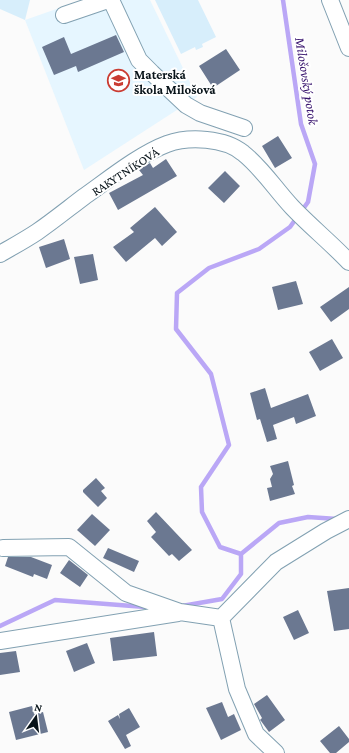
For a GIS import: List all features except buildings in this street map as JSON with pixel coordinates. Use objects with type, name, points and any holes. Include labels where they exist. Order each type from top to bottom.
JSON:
[{"type":"street","points":[[64,15],[110,0],[120,23],[140,60],[152,73],[186,105],[200,113],[244,128]]},
{"type":"street","points":[[330,0],[349,48]]},
{"type":"street","name":"RAKYTNÍKOVÁ","points":[[0,254],[36,233],[108,180],[152,151],[169,144],[186,140],[202,140],[218,141],[230,145],[243,153],[303,219],[347,257]]},
{"type":"street","points":[[221,618],[276,562],[326,531],[349,519]]},
{"type":"street","points":[[3,548],[69,547],[126,593],[180,612],[221,618]]},
{"type":"street","points":[[0,641],[180,612]]},
{"type":"street","points":[[221,618],[238,689],[256,734],[276,753]]},
{"type":"shaded area","points":[[0,0],[30,0],[25,20],[0,9]]},
{"type":"shaded area","name":"Materská škola Milošová","points":[[82,0],[150,0],[197,97],[84,170],[25,20]]},
{"type":"shaded area","points":[[155,0],[198,0],[216,37],[202,44],[203,47],[196,50],[195,47],[181,54]]},
{"type":"waterway","name":"Milošovský potok","points":[[283,0],[301,124],[315,164],[308,202],[290,227],[259,249],[209,268],[177,293],[176,329],[211,374],[229,445],[201,487],[202,512],[220,547],[241,554],[279,523],[308,517],[337,519]]},
{"type":"waterway","points":[[182,606],[222,599],[241,574],[241,554]]},
{"type":"waterway","points":[[0,626],[55,600],[145,607]]},
{"type":"place","name":"Materská škola Milošová","points":[[119,81]]}]
